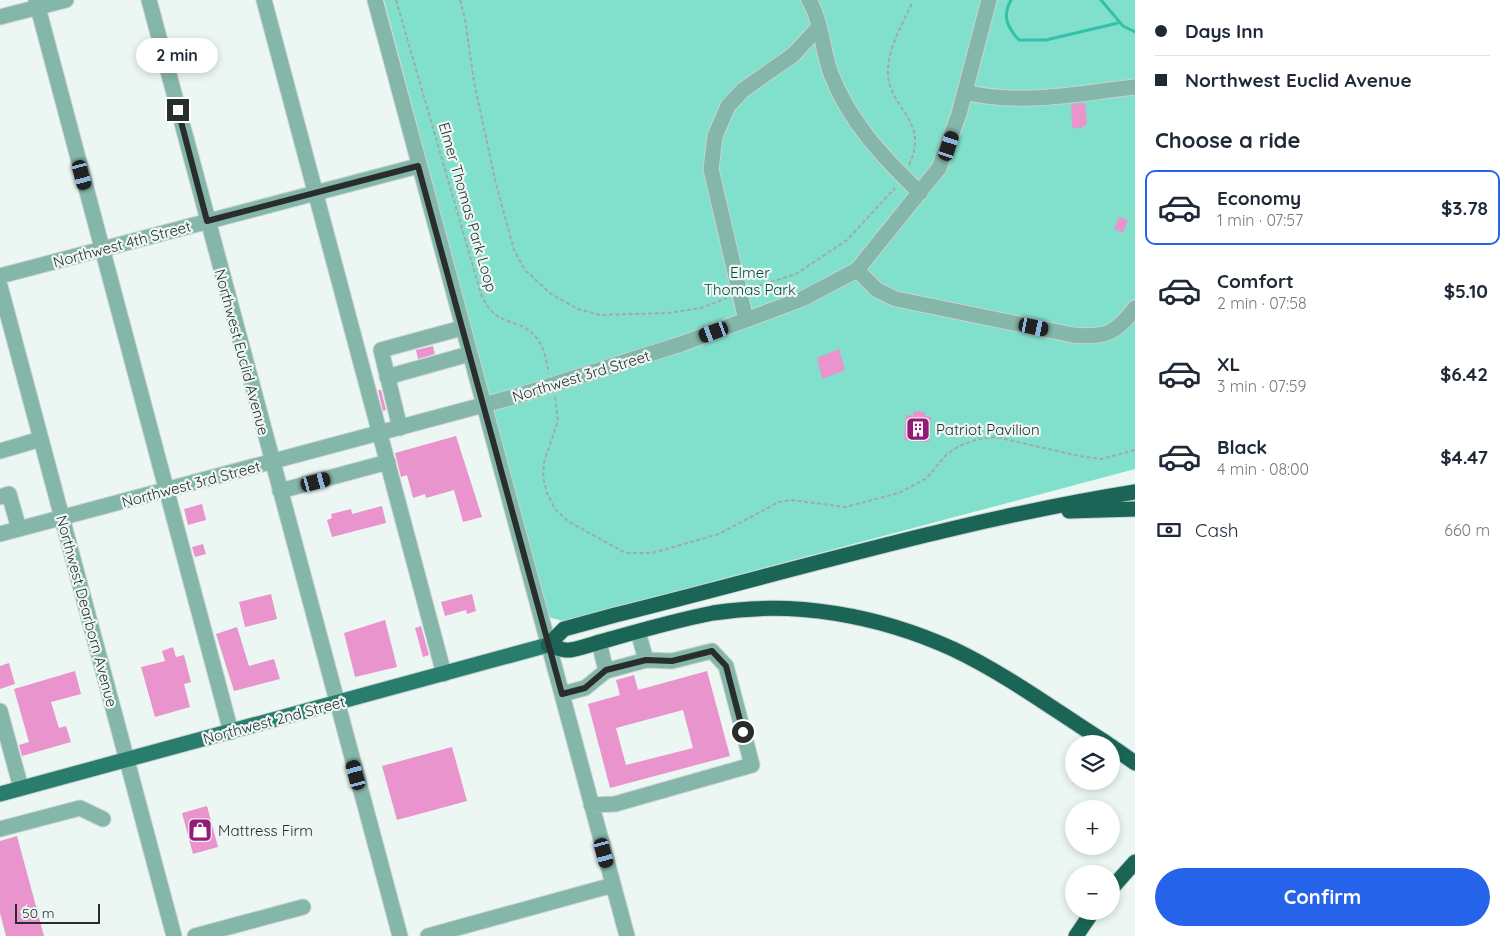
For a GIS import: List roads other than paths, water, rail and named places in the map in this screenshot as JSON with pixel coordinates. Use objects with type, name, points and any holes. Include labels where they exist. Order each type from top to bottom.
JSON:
[{"type":"highway","points":[[548,645],[564,629],[931,534],[1081,500],[1135,492]]},
{"type":"highway","points":[[1014,516],[1135,508]]},
{"type":"highway","points":[[548,645],[568,650],[714,613],[758,608],[801,609],[852,616],[923,636],[954,650],[996,672],[1094,735]]},
{"type":"highway","points":[[1120,879],[1135,862]]},
{"type":"highway","points":[[1076,936],[1087,920]]},
{"type":"main road","name":"Northwest 2nd Street","points":[[0,794],[548,645]]},
{"type":"street","points":[[0,17],[37,4],[66,0]]},
{"type":"street","name":"Northwest Euclid Avenue","points":[[149,0],[400,936]]},
{"type":"street","points":[[264,0],[444,674]]},
{"type":"street","points":[[375,0],[482,405],[627,936]]},
{"type":"street","points":[[809,0],[831,74],[849,110],[873,147],[920,193]]},
{"type":"street","name":"Northwest 3rd Street","points":[[0,534],[400,428],[552,385],[667,349],[802,299],[857,270],[939,168],[949,146],[989,0]]},
{"type":"street","points":[[37,4],[101,250],[168,490],[231,732]]},
{"type":"street","points":[[746,320],[711,169],[715,136],[728,106],[743,90],[793,55],[818,28]]},
{"type":"street","points":[[965,92],[1012,100],[1135,87]]},
{"type":"street","name":"Northwest 4th Street","points":[[0,276],[418,166]]},
{"type":"street","points":[[857,270],[877,290],[896,299],[1073,335],[1092,337],[1110,333],[1124,323],[1135,308]]},
{"type":"street","name":"Northwest Dearborn Avenue","points":[[0,286],[5,333],[41,439],[174,936]]},
{"type":"street","points":[[400,428],[381,350],[462,328]]},
{"type":"street","points":[[440,334],[447,360]]},
{"type":"street","points":[[409,343],[416,369]]},
{"type":"street","points":[[387,377],[469,354]]},
{"type":"street","points":[[0,451],[41,439]]},
{"type":"street","points":[[280,491],[388,462]]},
{"type":"street","points":[[0,497],[9,494],[19,529]]},
{"type":"street","points":[[638,632],[646,660]]},
{"type":"street","points":[[599,642],[606,670]]},
{"type":"street","points":[[562,694],[585,688],[606,670],[646,660],[672,661],[712,651],[726,666],[752,765],[615,804],[591,805]]},
{"type":"street","points":[[0,711],[21,788]]},
{"type":"street","points":[[0,829],[80,808],[90,810],[103,818]]},
{"type":"street","points":[[428,936],[613,885]]},
{"type":"street","points":[[195,936],[303,907]]},
{"type":"waterway","points":[[1011,0],[1006,16],[1011,31],[1019,40],[1046,40],[1118,23]]},
{"type":"waterway","points":[[1101,0],[1123,26],[1135,32]]},
{"type":"place","name":"Patriot Pavilion","points":[[918,429]]},
{"type":"place","name":"Mattress Firm","points":[[200,830]]},
{"type":"park label","name":"Elmer Thomas Park","points":[[750,280]]}]
